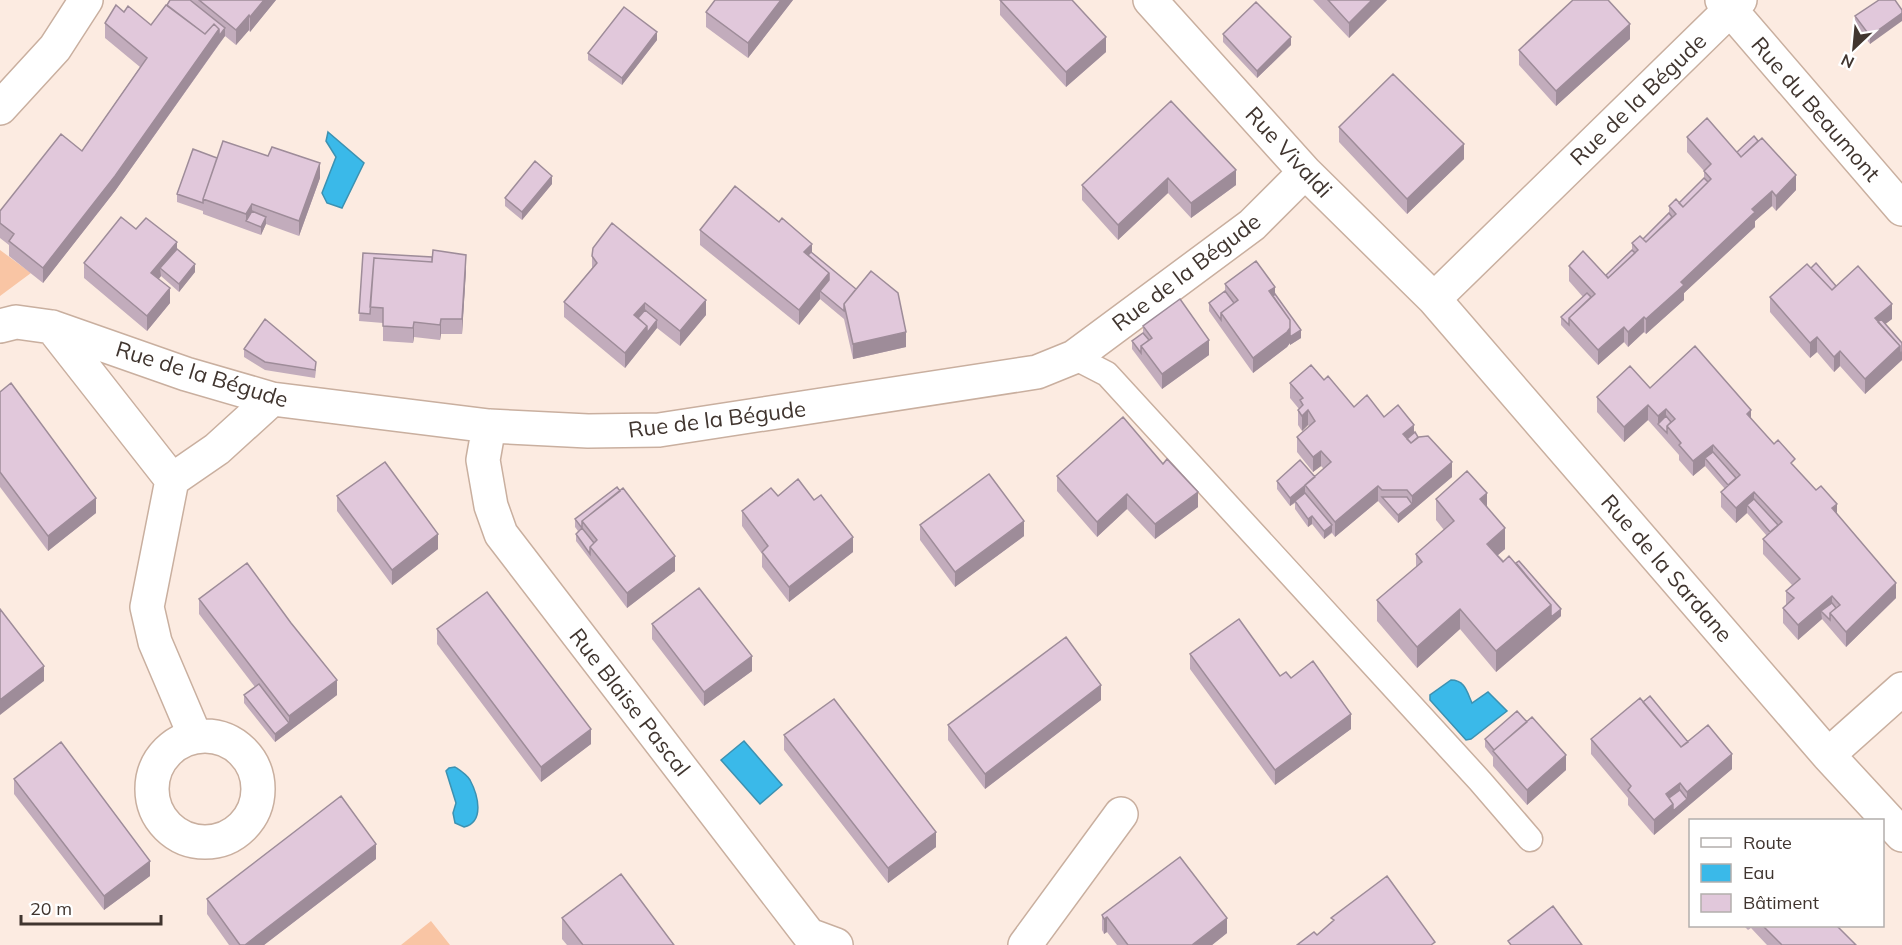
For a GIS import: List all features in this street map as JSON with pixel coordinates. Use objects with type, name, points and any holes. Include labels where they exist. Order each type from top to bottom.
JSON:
[{"type":"street","points":[[0,108],[56,48],[86,0]]},
{"type":"street","name":"Rue Vivaldi","points":[[1150,0],[1305,172],[1434,299]]},
{"type":"street","name":"Rue de la Bégude","points":[[1434,299],[1731,3]]},
{"type":"street","name":"Rue du Beaumont","points":[[1731,3],[1902,209]]},
{"type":"street","name":"Rue de la Bégude","points":[[0,326],[16,322],[52,327],[186,374],[272,399],[489,426],[588,431],[659,430],[1037,372],[1074,357],[1252,225],[1305,172]]},
{"type":"street","name":"Rue de la Sardane","points":[[1434,299],[1828,756],[1902,835]]},
{"type":"street","points":[[52,327],[172,480]]},
{"type":"street","points":[[195,736],[155,642],[147,607],[172,480],[217,449],[272,399]]},
{"type":"street","name":"Rue Blaise Pascal","points":[[489,426],[483,460],[490,506],[501,534],[809,935],[836,945]]},
{"type":"street","points":[[1828,756],[1902,689]]},
{"type":"street","points":[[1025,945],[1121,814]]},
{"type":"lane","points":[[1074,357],[1107,374],[1480,781],[1530,839]]},
{"type":"shaded area","points":[[0,250],[31,273],[0,296]]},
{"type":"shaded area","points":[[431,921],[450,945],[401,945]]},
{"type":"water","points":[[328,132],[364,163],[342,208],[327,203],[322,193],[336,157],[326,141]]},
{"type":"water","points":[[1451,680],[1462,684],[1472,703],[1488,692],[1507,711],[1471,739],[1466,740],[1430,700],[1430,695]]},
{"type":"water","points":[[744,741],[782,785],[760,804],[721,760]]},
{"type":"water","points":[[455,767],[470,780],[477,800],[475,820],[464,827],[455,823],[453,813],[456,803],[446,771]]},
{"type":"building","points":[[170,0],[190,0],[225,28],[219,36],[219,29],[214,24],[205,34],[167,5]]},
{"type":"building","points":[[199,0],[264,0],[236,30]]},
{"type":"building","points":[[715,0],[781,0],[748,43],[706,12]]},
{"type":"building","points":[[1000,0],[1072,0],[1106,37],[1066,72]]},
{"type":"building","points":[[1328,0],[1372,0],[1349,23]]},
{"type":"building","points":[[1573,0],[1608,0],[1630,24],[1556,91],[1519,50]]},
{"type":"building","points":[[1879,0],[1895,0],[1902,13],[1870,36],[1855,16]]},
{"type":"building","points":[[1256,2],[1291,37],[1257,71],[1223,34]]},
{"type":"building","points":[[116,5],[124,12],[128,6],[151,25],[166,5],[205,34],[214,24],[219,29],[115,176],[43,268],[9,241],[14,234],[0,223],[0,211],[61,134],[82,151],[147,58],[105,23]]},
{"type":"building","points":[[624,7],[657,32],[622,78],[588,53]]},
{"type":"building","points":[[1393,74],[1464,144],[1407,199],[1339,127]]},
{"type":"building","points":[[1171,101],[1236,170],[1191,203],[1168,178],[1118,225],[1082,185]]},
{"type":"building","points":[[1707,118],[1741,157],[1762,138],[1796,175],[1776,196],[1772,191],[1752,209],[1755,212],[1681,282],[1684,285],[1646,319],[1644,317],[1628,332],[1624,327],[1598,350],[1569,318],[1595,294],[1569,266],[1583,251],[1608,278],[1638,250],[1632,243],[1640,236],[1646,242],[1676,214],[1669,206],[1676,199],[1683,207],[1711,179],[1704,171],[1711,164],[1687,137]]},
{"type":"building","points":[[1754,136],[1758,141],[1741,157],[1737,152]]},
{"type":"building","points":[[223,141],[268,156],[272,147],[320,163],[299,221],[252,204],[246,214],[203,199]]},
{"type":"building","points":[[193,149],[217,158],[203,203],[177,194]]},
{"type":"building","points":[[535,161],[552,176],[522,212],[505,198]]},
{"type":"building","points":[[1704,178],[1708,182],[1683,207],[1679,203]]},
{"type":"building","points":[[735,186],[779,222],[782,218],[812,244],[804,252],[829,273],[799,310],[700,230]]},
{"type":"building","points":[[252,211],[266,217],[261,227],[246,221]]},
{"type":"building","points":[[1669,213],[1672,217],[1646,242],[1643,239]]},
{"type":"building","points":[[121,217],[136,229],[146,218],[177,242],[151,273],[170,288],[147,316],[84,263]]},
{"type":"building","points":[[612,223],[706,300],[680,331],[645,303],[634,315],[647,326],[625,353],[564,302],[597,263],[592,256],[593,248]]},
{"type":"building","points":[[177,249],[195,264],[179,284],[160,268]]},
{"type":"building","points":[[433,250],[466,255],[462,319],[441,319],[440,325],[414,322],[413,328],[383,326],[383,308],[370,307],[374,258],[432,262]]},
{"type":"building","points":[[1632,250],[1635,253],[1608,278],[1606,275]]},
{"type":"building","points":[[811,252],[856,289],[844,304],[844,311],[820,291],[829,280],[829,273],[808,255]]},
{"type":"building","points":[[363,253],[432,257],[432,262],[374,258],[370,314],[359,313]]},
{"type":"building","points":[[1256,261],[1275,287],[1269,291],[1290,320],[1290,328],[1253,358],[1221,313],[1238,300],[1225,284]]},
{"type":"building","points":[[1816,263],[1836,286],[1832,290],[1811,268]]},
{"type":"building","points":[[1807,264],[1832,290],[1858,266],[1892,304],[1875,318],[1900,346],[1865,379],[1840,351],[1834,357],[1817,337],[1810,343],[1770,297]]},
{"type":"building","points":[[871,271],[898,293],[906,332],[853,344],[844,304]]},
{"type":"building","points":[[1225,291],[1234,303],[1221,313],[1221,320],[1209,303]]},
{"type":"building","points":[[1587,293],[1591,297],[1569,318],[1569,325],[1561,317]]},
{"type":"building","points":[[1275,294],[1301,330],[1290,337],[1290,320],[1273,296]]},
{"type":"building","points":[[1180,299],[1209,340],[1162,374],[1141,346],[1152,338],[1143,326]]},
{"type":"building","points":[[645,310],[657,320],[647,333],[647,326],[638,318]]},
{"type":"building","points":[[265,319],[316,362],[315,370],[265,362],[244,349]]},
{"type":"building","points":[[1881,319],[1902,343],[1902,352],[1900,353],[1900,346],[1878,322]]},
{"type":"building","points":[[1143,333],[1149,340],[1141,346],[1141,353],[1132,341]]},
{"type":"building","points":[[1695,346],[1751,410],[1747,414],[1774,444],[1778,440],[1795,459],[1791,463],[1816,490],[1821,486],[1837,504],[1832,508],[1896,583],[1846,632],[1830,613],[1840,605],[1832,596],[1798,625],[1783,608],[1794,598],[1786,591],[1800,579],[1763,539],[1782,522],[1754,492],[1736,508],[1721,492],[1740,475],[1713,445],[1693,461],[1667,426],[1675,419],[1666,409],[1658,416],[1648,405],[1624,427],[1597,397],[1630,366],[1650,388]]},
{"type":"building","points":[[1311,365],[1324,380],[1328,376],[1354,407],[1367,395],[1384,417],[1398,405],[1414,425],[1403,434],[1411,443],[1419,437],[1428,436],[1452,462],[1412,496],[1407,490],[1382,490],[1378,486],[1335,522],[1305,485],[1331,462],[1321,451],[1313,457],[1297,437],[1315,421],[1308,410],[1302,416],[1298,410],[1303,405],[1300,400],[1303,398],[1290,383]]},
{"type":"building","points":[[11,383],[96,498],[48,536],[0,472],[0,392]]},
{"type":"building","points":[[1666,416],[1671,422],[1667,426],[1667,433],[1658,424]]},
{"type":"building","points":[[1123,417],[1163,464],[1167,459],[1198,492],[1155,524],[1127,494],[1097,522],[1057,476]]},
{"type":"building","points":[[1415,432],[1418,437],[1411,443],[1407,439]]},
{"type":"building","points":[[1713,452],[1736,478],[1728,485],[1705,458]]},
{"type":"building","points":[[1300,460],[1315,477],[1290,498],[1277,481]]},
{"type":"building","points":[[385,462],[438,534],[392,570],[337,496]]},
{"type":"building","points":[[1467,471],[1487,493],[1480,499],[1505,528],[1487,544],[1503,562],[1509,556],[1551,605],[1496,651],[1460,609],[1417,647],[1377,600],[1422,562],[1416,554],[1454,521],[1436,499]]},
{"type":"building","points":[[989,474],[1024,521],[955,572],[920,525]]},
{"type":"building","points":[[798,479],[814,500],[821,495],[853,537],[789,587],[762,552],[768,546],[742,511],[771,488],[778,496]]},
{"type":"building","points":[[617,487],[620,491],[582,521],[582,528],[575,519]]},
{"type":"building","points":[[623,488],[675,556],[627,593],[590,547],[597,540],[582,521]]},
{"type":"building","points":[[1305,493],[1332,525],[1324,531],[1312,516],[1308,519],[1295,501]]},
{"type":"building","points":[[1382,497],[1407,497],[1412,504],[1398,515]]},
{"type":"building","points":[[1754,499],[1778,525],[1770,532],[1747,505]]},
{"type":"building","points":[[582,528],[594,543],[590,547],[590,554],[576,534]]},
{"type":"building","points":[[1519,561],[1561,609],[1551,617],[1551,605],[1516,563]]},
{"type":"building","points":[[247,563],[337,680],[289,716],[199,599]]},
{"type":"building","points":[[699,588],[752,656],[704,692],[652,624]]},
{"type":"building","points":[[487,592],[591,729],[541,767],[437,629]]},
{"type":"building","points":[[1832,603],[1836,608],[1830,613],[1830,620],[1821,611]]},
{"type":"building","points":[[0,609],[44,666],[0,700]]},
{"type":"building","points":[[1239,619],[1280,676],[1286,672],[1291,678],[1313,661],[1351,714],[1275,770],[1190,654]]},
{"type":"building","points":[[1066,637],[1101,685],[985,774],[948,725]]},
{"type":"building","points":[[259,684],[289,723],[275,734],[244,695]]},
{"type":"building","points":[[1650,696],[1688,742],[1681,747],[1643,702]]},
{"type":"building","points":[[1640,698],[1681,747],[1708,725],[1732,754],[1687,792],[1680,783],[1666,794],[1673,804],[1654,820],[1628,790],[1631,786],[1591,739]]},
{"type":"building","points":[[834,699],[936,832],[888,868],[784,735]]},
{"type":"building","points":[[1517,711],[1527,722],[1494,750],[1485,739]]},
{"type":"building","points":[[1532,717],[1566,755],[1527,790],[1493,751]]},
{"type":"building","points":[[61,742],[150,861],[104,896],[14,779]]},
{"type":"building","points":[[1680,790],[1687,799],[1673,811],[1673,804],[1669,798]]},
{"type":"building","points":[[341,796],[376,844],[245,945],[240,945],[207,899]]},
{"type":"building","points":[[1180,857],[1227,918],[1192,945],[1128,945],[1107,917],[1104,919],[1102,915]]},
{"type":"building","points":[[621,874],[674,945],[583,945],[562,918]]},
{"type":"building","points":[[1387,876],[1435,942],[1431,945],[1297,945],[1314,932],[1317,935],[1334,920],[1331,918]]},
{"type":"building","points":[[1553,906],[1582,945],[1511,945],[1508,941]]},
{"type":"building","points":[[1764,927],[1838,927],[1856,945],[1782,945]]}]
